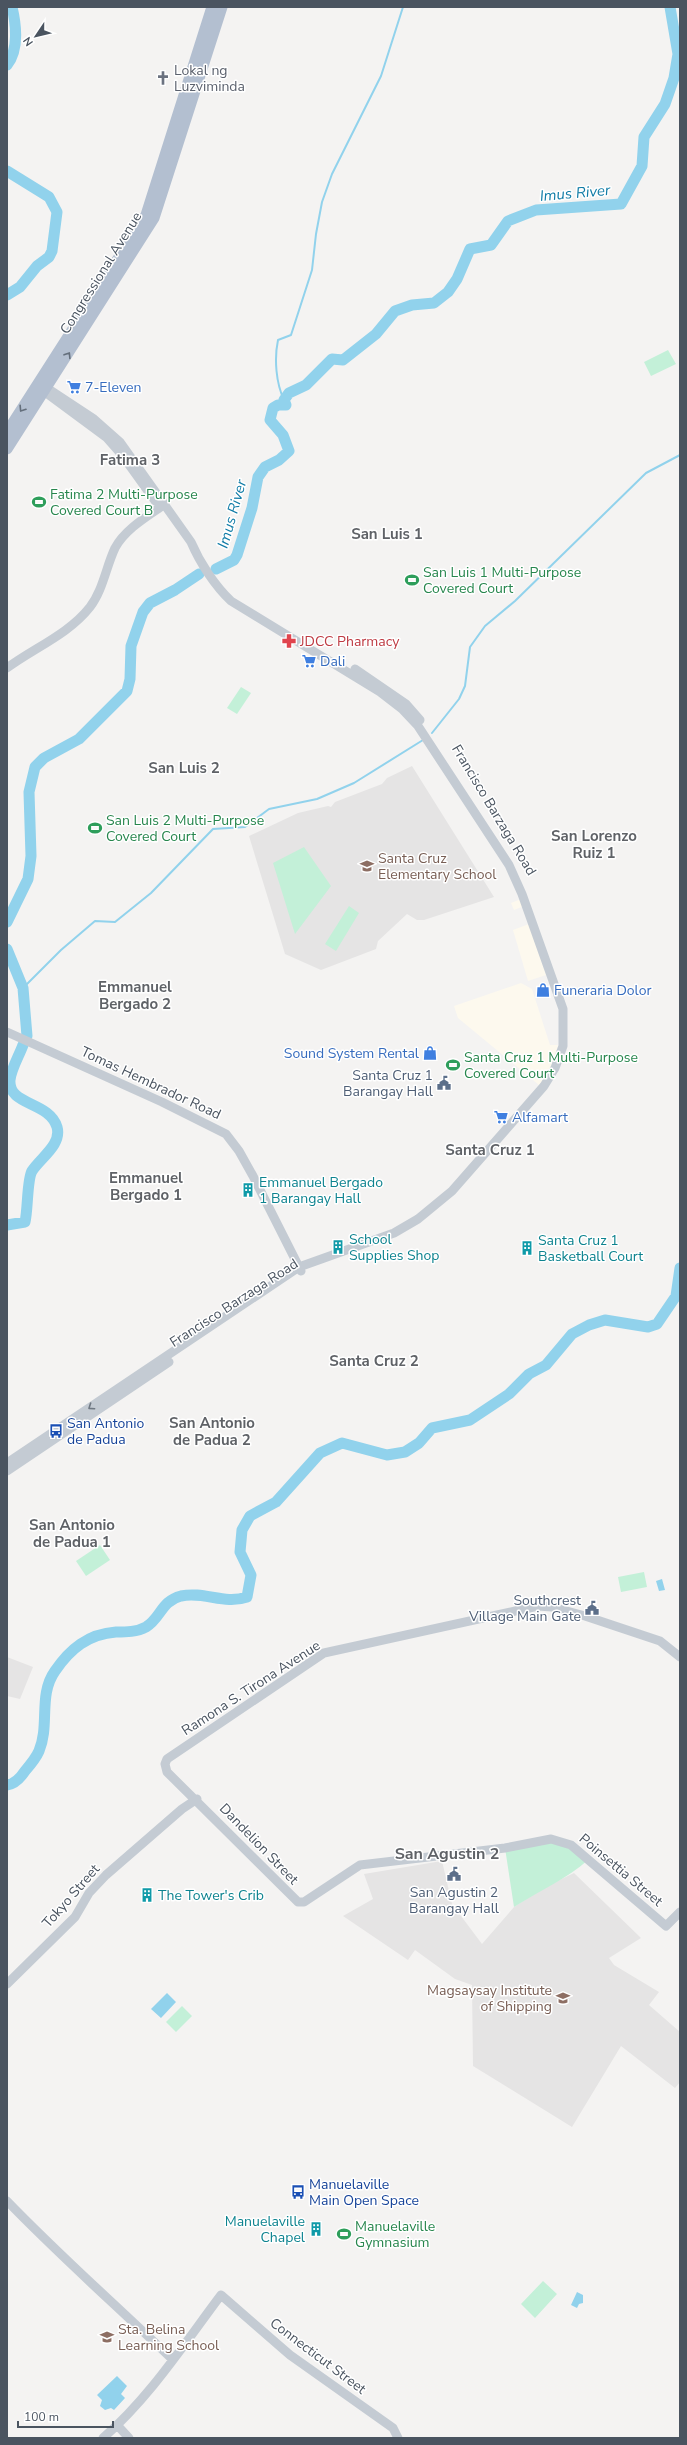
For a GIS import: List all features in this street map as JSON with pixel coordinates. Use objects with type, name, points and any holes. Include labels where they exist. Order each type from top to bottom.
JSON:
[{"type":"main road","name":"Congressional Avenue","points":[[7,449],[43,389],[154,218],[218,7]]},
{"type":"main road","name":"Congressional Avenue","points":[[7,432],[43,389]]},
{"type":"street","name":"Francisco Barzaga Road","points":[[7,1463],[301,1270],[394,1233],[418,1219],[442,1200],[544,1086],[555,1068],[563,1046],[564,1025],[561,1000],[518,884],[509,865],[436,746],[420,724],[380,692],[231,601],[221,592],[214,579],[197,555],[191,542],[162,506],[120,442],[94,419],[43,389]]},
{"type":"street","points":[[7,668],[72,624],[88,608],[96,598],[116,547],[138,523],[162,506]]},
{"type":"street","name":"Tomas Hembrador Road","points":[[8,1033],[162,1102],[226,1134],[239,1151],[253,1176],[301,1270]]},
{"type":"street","name":"Francisco Barzaga Road","points":[[7,1471],[301,1270]]},
{"type":"street","name":"Ramona S. Tirona Avenue","points":[[197,1799],[167,1772],[165,1764],[167,1759],[324,1653],[538,1606],[552,1607],[585,1616],[660,1641],[680,1657]]},
{"type":"street","name":"Dandelion Street","points":[[197,1799],[298,1902],[304,1902]]},
{"type":"street","name":"Tokyo Street","points":[[7,1984],[75,1917],[88,1894],[106,1875],[182,1809],[197,1799]]},
{"type":"street","name":"Poinsettia Street","points":[[304,1902],[360,1866],[505,1848],[551,1840],[571,1845],[666,1926],[680,1912]]},
{"type":"street","points":[[7,2201],[173,2360],[118,2426],[103,2438]]},
{"type":"street","name":"Connecticut Street","points":[[173,2360],[221,2295],[290,2355],[393,2428],[398,2438]]},
{"type":"street","points":[[118,2426],[129,2438]]},
{"type":"shaded area","name":"Santa Cruz Elementary School","points":[[412,766],[494,897],[424,920],[417,920],[407,914],[378,941],[376,949],[321,970],[285,954],[249,836],[298,813],[328,806],[331,807],[335,802],[382,784],[387,778]]},
{"type":"shaded area","points":[[521,899],[524,906],[514,910],[511,903]]},
{"type":"shaded area","points":[[529,924],[546,975],[528,981],[513,930]]},
{"type":"shaded area","points":[[521,983],[532,989],[550,1045],[558,1045],[551,1070],[539,1085],[458,1018],[454,1006]]},
{"type":"shaded area","points":[[7,1657],[33,1667],[20,1699],[7,1696]]},
{"type":"shaded area","name":"Magsaysay Institute of Shipping","points":[[442,1861],[452,1904],[482,1944],[514,1907],[543,1888],[574,1873],[641,1938],[609,1958],[614,1965],[659,1992],[649,2005],[680,2032],[680,2082],[675,2088],[621,2046],[572,2127],[473,2066],[472,1985],[455,1979],[415,1950],[408,1960],[343,1916],[373,1899],[364,1874]]},
{"type":"green space","points":[[668,350],[676,364],[651,376],[644,362]]},
{"type":"green space","points":[[241,687],[251,693],[237,714],[227,708]]},
{"type":"green space","points":[[304,847],[331,886],[295,934],[273,863]]},
{"type":"green space","points":[[349,906],[359,913],[336,951],[325,944]]},
{"type":"green space","points":[[100,1545],[110,1560],[86,1576],[76,1561]]},
{"type":"green space","points":[[644,1572],[647,1587],[621,1592],[618,1577]]},
{"type":"green space","points":[[551,1839],[589,1859],[562,1879],[514,1907],[505,1848]]},
{"type":"green space","points":[[182,2006],[192,2016],[176,2032],[166,2022]]},
{"type":"green space","points":[[543,2281],[557,2294],[535,2318],[521,2304]]},
{"type":"water","points":[[662,1579],[665,1590],[659,1591],[656,1581]]},
{"type":"water","points":[[167,1993],[176,2002],[161,2018],[151,2009]]},
{"type":"water","points":[[577,2292],[583,2295],[583,2303],[579,2304],[577,2308],[571,2305]]},
{"type":"water","points":[[117,2376],[127,2386],[121,2394],[125,2398],[114,2410],[111,2408],[105,2410],[100,2406],[102,2400],[97,2395]]},
{"type":"waterway","points":[[7,65],[11,59],[16,37],[12,7]]},
{"type":"waterway","points":[[284,400],[276,371],[278,340],[291,335],[312,270],[316,234],[322,202],[332,174],[381,76],[403,7]]},
{"type":"waterway","name":"Imus River","points":[[216,569],[234,560],[237,555],[252,508],[258,477],[265,467],[279,460],[289,451],[283,435],[270,420],[273,408],[278,405],[286,405],[284,400],[289,393],[306,385],[332,359],[343,360],[376,334],[395,311],[412,305],[434,303],[448,292],[457,279],[470,249],[491,245],[508,221],[536,210],[621,204],[642,166],[644,137],[665,104],[674,78],[678,54],[670,7]]},
{"type":"waterway","points":[[7,171],[49,197],[57,212],[52,251],[49,257],[37,266],[20,287],[7,295]]},
{"type":"waterway","points":[[432,733],[459,699],[465,686],[470,647],[485,626],[515,601],[646,473],[680,455]]},
{"type":"waterway","name":"Imus River","points":[[7,922],[28,879],[31,856],[29,792],[35,767],[44,758],[79,739],[127,691],[130,679],[131,646],[143,612],[150,603],[175,590],[199,574]]},
{"type":"waterway","points":[[23,988],[61,950],[95,921],[115,922],[151,893],[213,829],[245,827],[269,809],[317,799],[354,783],[423,740]]},
{"type":"waterway","name":"Imus River","points":[[7,949],[23,988],[27,1036]]},
{"type":"waterway","name":"Imus River","points":[[7,1225],[25,1222],[30,1175],[49,1151],[58,1134],[57,1127],[53,1119],[46,1112],[15,1095],[11,1088],[10,1080],[13,1067],[23,1045]]},
{"type":"waterway","points":[[7,1785],[20,1778],[38,1754],[44,1731],[45,1700],[50,1680],[67,1656],[81,1644],[88,1639],[106,1633],[128,1632],[143,1629],[155,1619],[169,1602],[174,1598],[181,1596],[198,1595],[230,1600],[247,1597],[251,1575],[240,1552],[242,1530],[250,1516],[276,1502],[320,1453],[342,1443],[387,1455],[405,1452],[419,1443],[432,1428],[470,1420],[509,1394],[529,1374],[546,1365],[572,1334],[589,1325],[605,1320],[648,1327],[657,1324],[676,1296],[680,1268]]},
{"type":"place","name":"Lokal ng Luzviminda","points":[[163,78]]},
{"type":"place","name":"7-Eleven","points":[[74,387]]},
{"type":"place","name":"Fatima 2 Multi-Purpose Covered Court B","points":[[39,502]]},
{"type":"place","name":"San Luis 1 Multi-Purpose Covered Court","points":[[412,580]]},
{"type":"place","name":"JDCC Pharmacy","points":[[289,641]]},
{"type":"place","name":"Dali","points":[[309,661]]},
{"type":"place","name":"San Luis 2 Multi-Purpose Covered Court","points":[[95,828]]},
{"type":"place","name":"Santa Cruz Elementary School","points":[[367,866]]},
{"type":"place","name":"Funeraria Dolor","points":[[543,990]]},
{"type":"place","name":"Sound System Rental","points":[[430,1053]]},
{"type":"place","name":"Santa Cruz 1 Multi-Purpose Covered Court","points":[[453,1065]]},
{"type":"place","name":"Santa Cruz 1 Barangay Hall","points":[[444,1083]]},
{"type":"place","name":"Alfamart","points":[[501,1117]]},
{"type":"place","name":"Emmanuel Bergado 1 Barangay Hall","points":[[248,1190]]},
{"type":"place","name":"School Supplies Shop","points":[[338,1247]]},
{"type":"place","name":"Santa Cruz 1 Basketball Court","points":[[527,1248]]},
{"type":"place","name":"San Antonio de Padua","points":[[56,1431]]},
{"type":"place","name":"Southcrest Village Main Gate","points":[[592,1608]]},
{"type":"place","name":"San Agustin 2 Barangay Hall","points":[[454,1874]]},
{"type":"place","name":"The Tower's Crib","points":[[147,1895]]},
{"type":"place","name":"Magsaysay Institute of Shipping","points":[[563,1998]]},
{"type":"place","name":"Manuelaville Main Open Space","points":[[298,2192]]},
{"type":"place","name":"Manuelaville Chapel","points":[[316,2229]]},
{"type":"place","name":"Manuelaville Gymnasium","points":[[344,2234]]},
{"type":"place","name":"Sta. Belina Learning School","points":[[107,2337]]},
{"type":"district","name":"Fatima 3","points":[[130,460]]},
{"type":"district","name":"San Luis 1","points":[[387,534]]},
{"type":"district","name":"San Luis 2","points":[[184,768]]},
{"type":"district","name":"San Lorenzo Ruiz 1","points":[[594,844]]},
{"type":"district","name":"Emmanuel Bergado 2","points":[[135,996]]},
{"type":"district","name":"Santa Cruz 1","points":[[490,1150]]},
{"type":"district","name":"Emmanuel Bergado 1","points":[[146,1186]]},
{"type":"district","name":"Santa Cruz 2","points":[[374,1361]]},
{"type":"district","name":"San Antonio de Padua 2","points":[[212,1432]]},
{"type":"district","name":"San Antonio de Padua 1","points":[[72,1534]]},
{"type":"district","name":"San Agustin 2","points":[[447,1854]]}]
